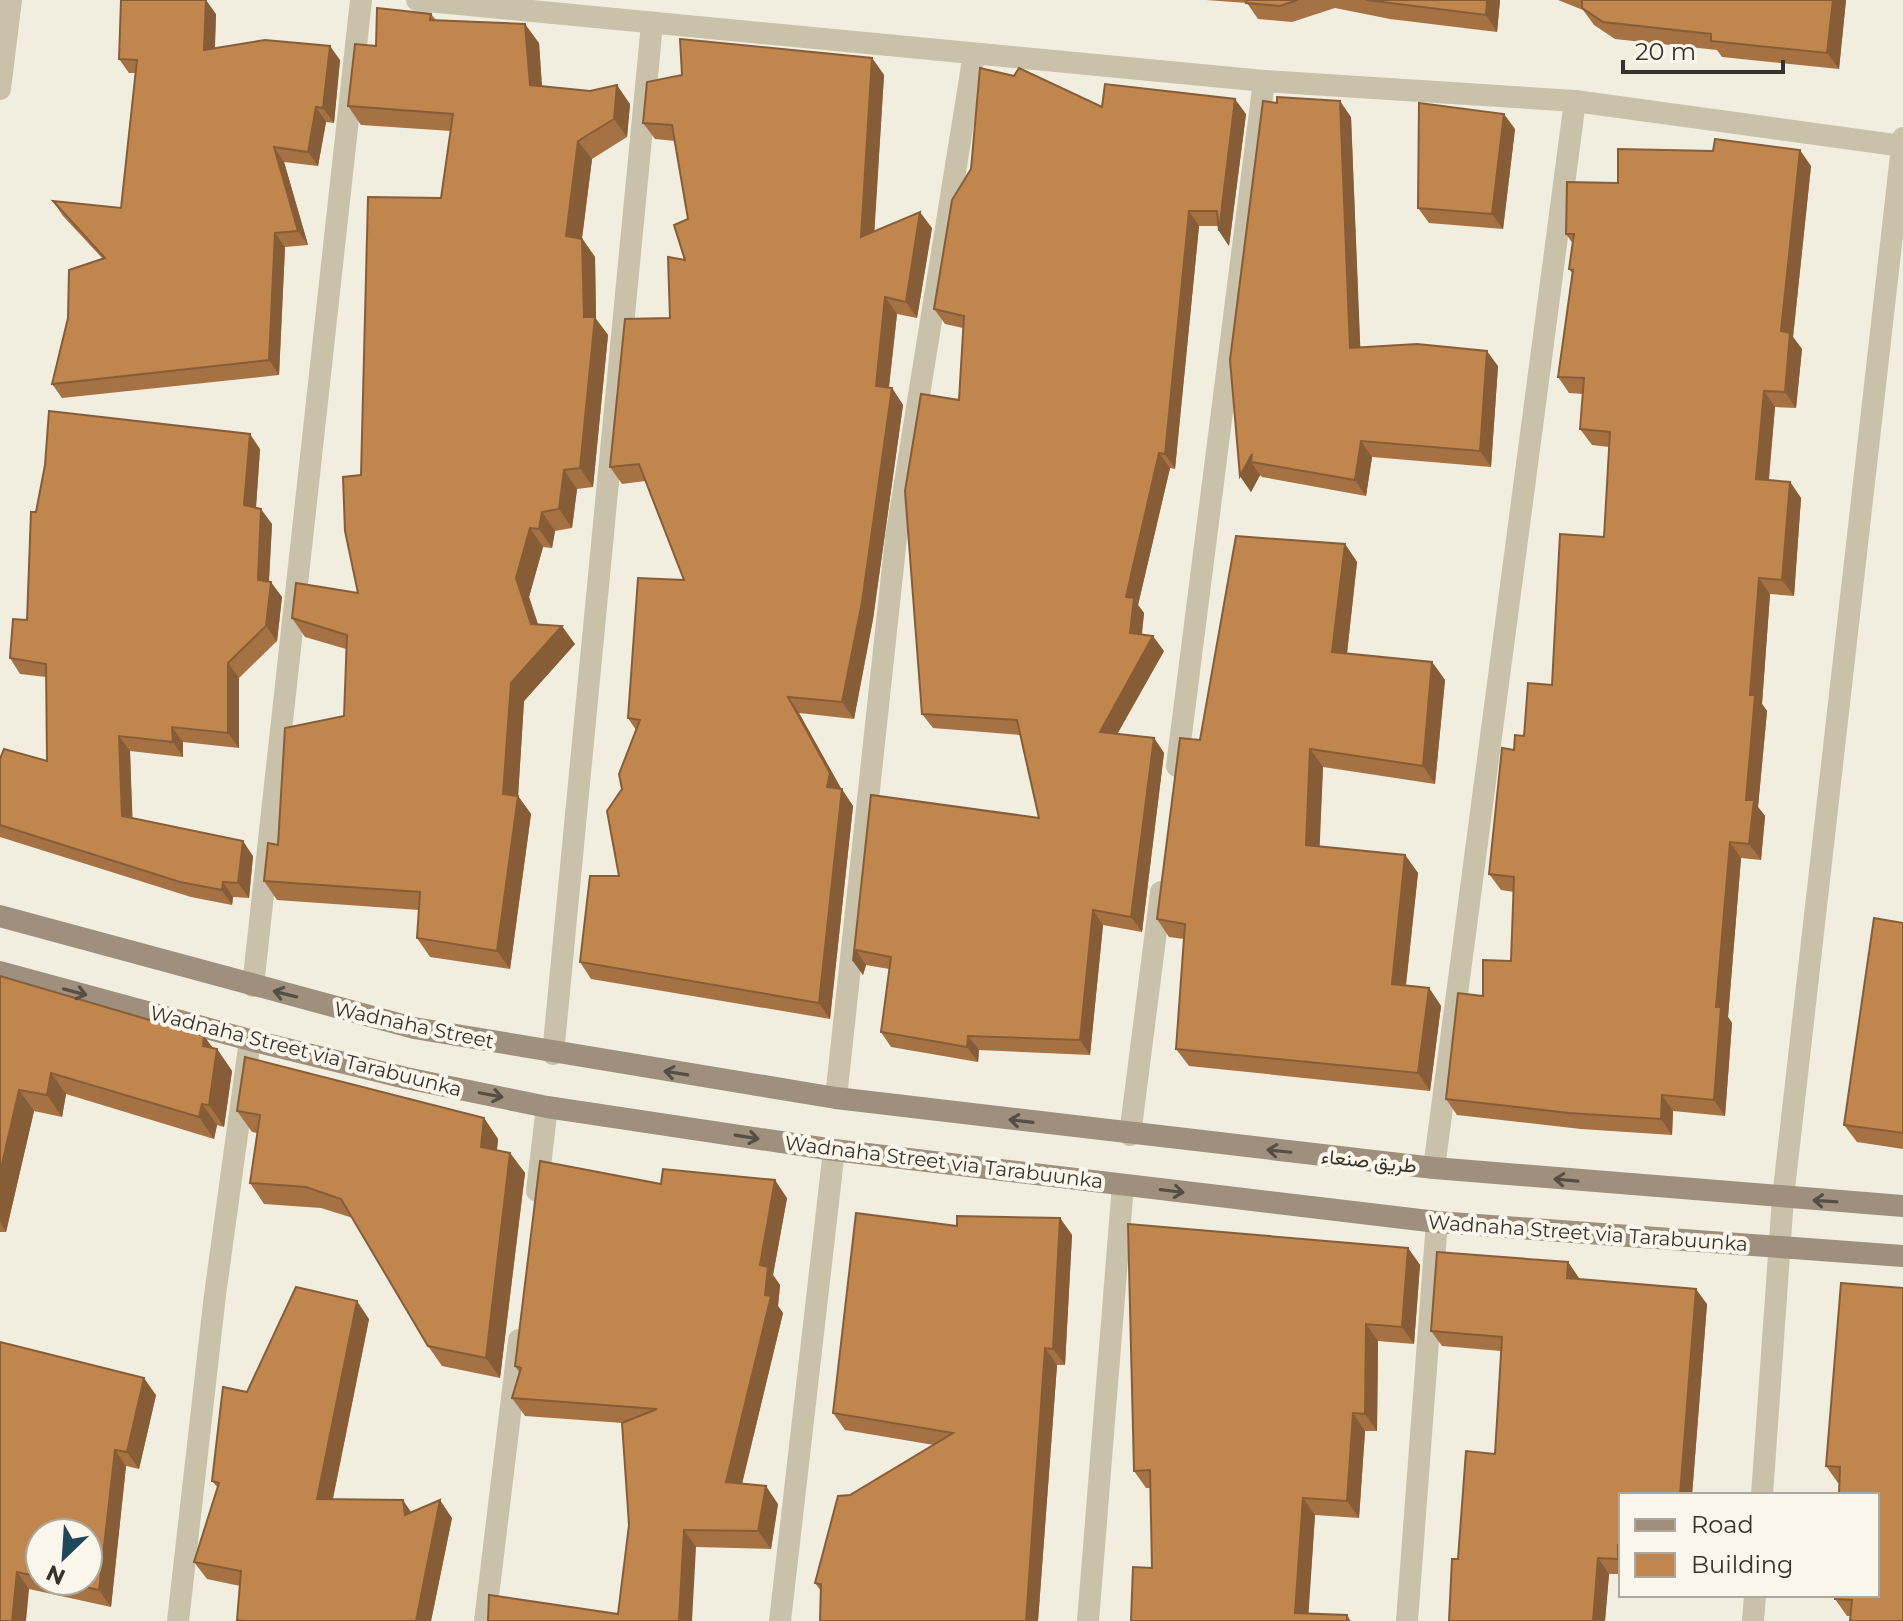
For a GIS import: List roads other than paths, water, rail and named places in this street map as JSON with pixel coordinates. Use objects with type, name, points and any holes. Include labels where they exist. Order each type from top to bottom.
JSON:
[{"type":"main road","name":"Wadnaha Street","points":[[0,916],[414,1028],[553,1054],[836,1098]]},
{"type":"main road","name":"Wadnaha Street via Tarabuunka","points":[[0,972],[250,1040],[547,1107],[834,1150],[1437,1222],[1903,1256]]},
{"type":"main road","name":"طريق صنعاء","points":[[836,1098],[1130,1135],[1434,1168],[1903,1206]]},
{"type":"street","points":[[0,89],[11,0]]},
{"type":"street","points":[[253,986],[361,0]]},
{"type":"street","points":[[417,0],[1264,81],[1575,101],[1902,146]]},
{"type":"street","points":[[553,1054],[652,24]]},
{"type":"street","points":[[836,1098],[896,538],[974,54]]},
{"type":"street","points":[[1174,789],[1264,81]]},
{"type":"street","points":[[1434,1168],[1575,101]]},
{"type":"street","points":[[1762,1493],[1783,1198],[1903,138]]},
{"type":"street","points":[[1130,1135],[1164,868]]},
{"type":"street","points":[[178,1621],[215,1295],[250,1040]]},
{"type":"street","points":[[534,1216],[547,1107]]},
{"type":"street","points":[[780,1621],[834,1150]]},
{"type":"street","points":[[1088,1621],[1123,1185]]},
{"type":"street","points":[[1407,1621],[1437,1222]]},
{"type":"street","points":[[485,1621],[521,1325]]},
{"type":"street","points":[[1753,1621],[1755,1597]]}]
